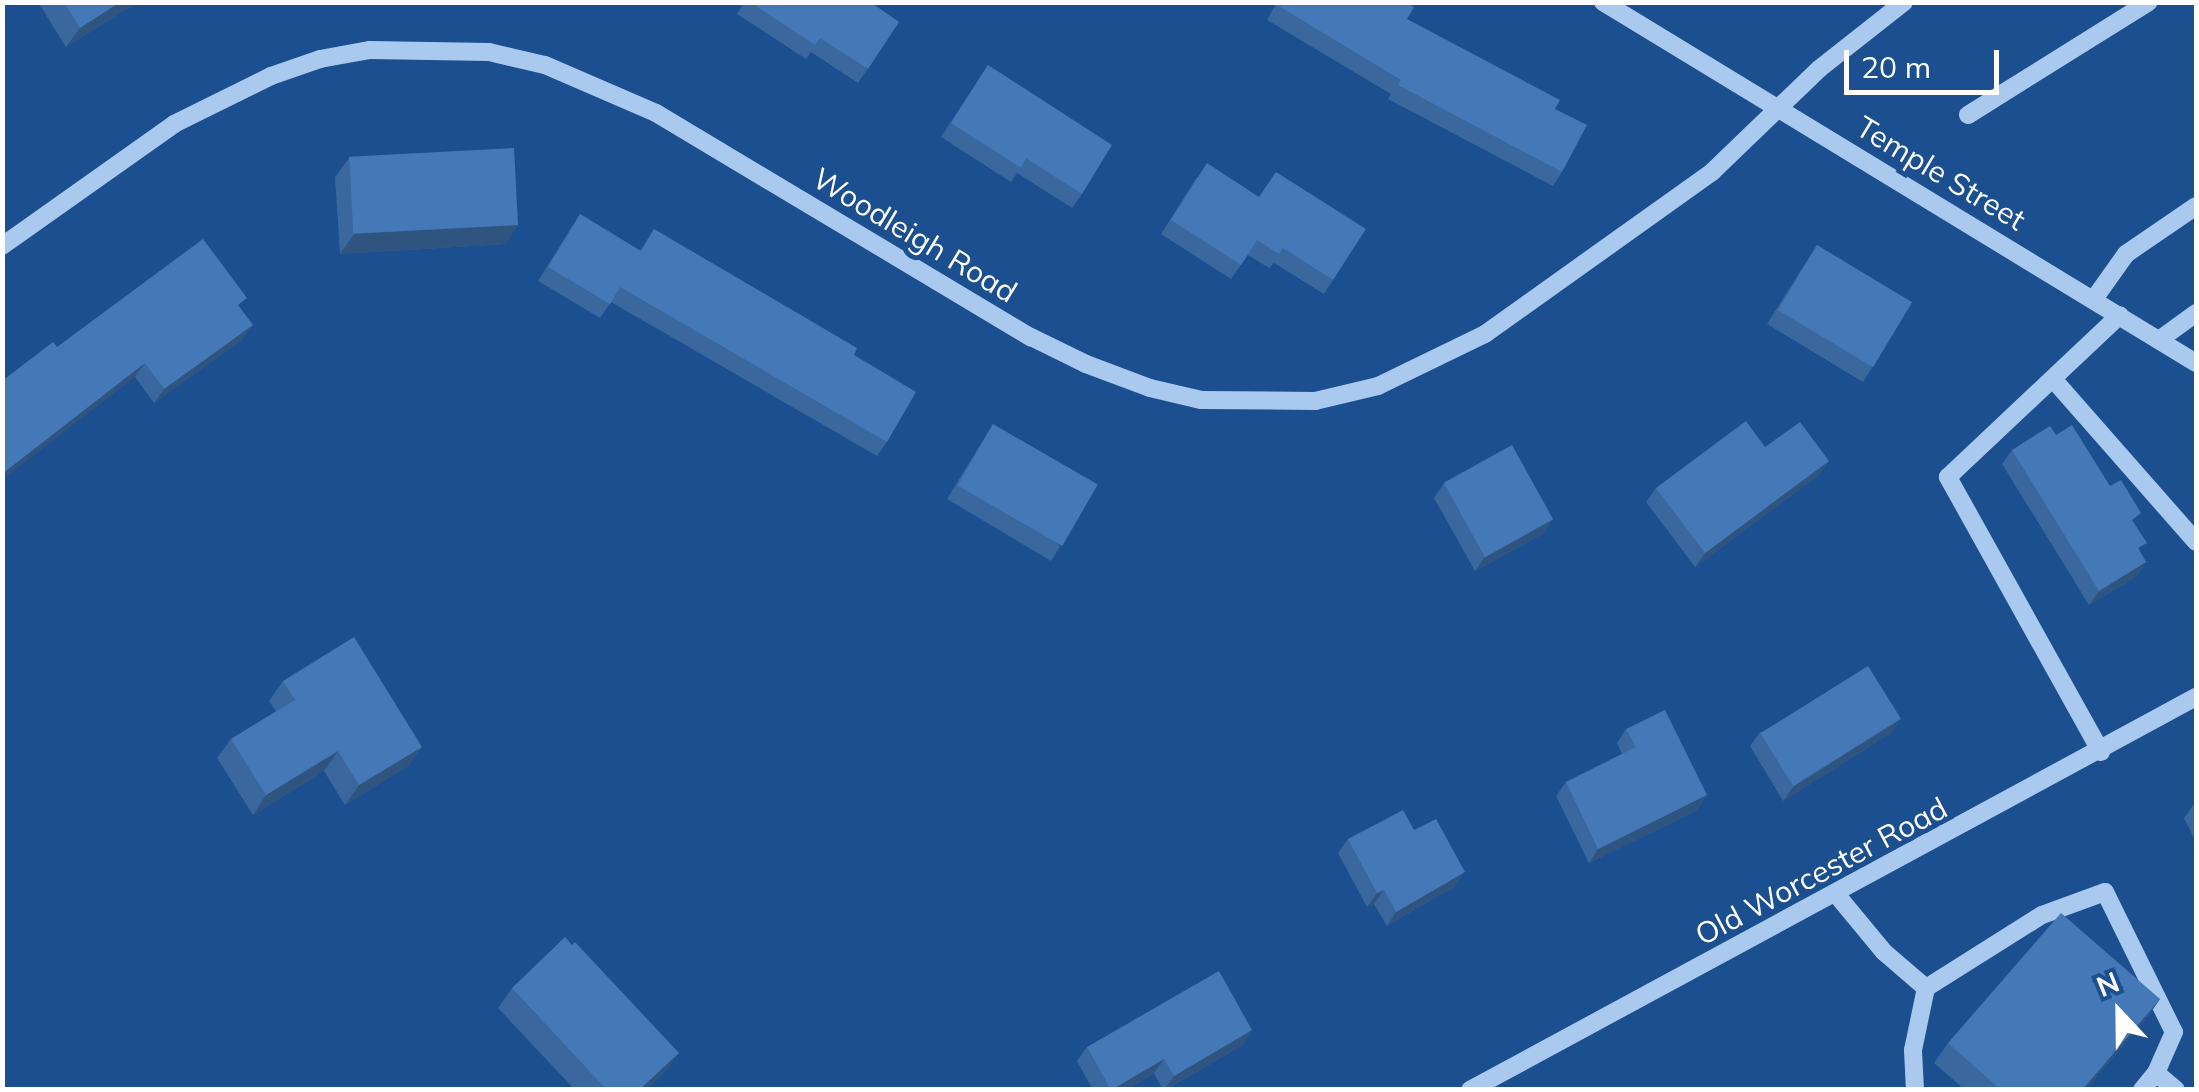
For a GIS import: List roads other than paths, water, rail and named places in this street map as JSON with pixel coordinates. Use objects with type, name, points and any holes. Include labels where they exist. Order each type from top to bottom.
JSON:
[{"type":"street","name":"Temple Street","points":[[1603,2],[2196,363]]},
{"type":"street","name":"Woodleigh Road","points":[[2,246],[174,124],[271,76],[320,59],[370,50],[489,52],[544,64],[656,113],[1031,337],[1086,364],[1150,388],[1201,400],[1315,400],[1378,386],[1485,334],[1678,199],[1779,106],[1904,2]]},
{"type":"street","points":[[1968,115],[2148,2]]},
{"type":"street","points":[[2094,299],[2126,254],[2196,206]]},
{"type":"street","points":[[2158,340],[2196,313]]},
{"type":"street","points":[[2102,752],[1948,477],[2120,315]]},
{"type":"street","points":[[2053,378],[2196,542]]},
{"type":"street","name":"Old Worcester Road","points":[[1470,1090],[2196,698]]},
{"type":"street","points":[[1915,1090],[1914,1050],[1926,988],[2042,915],[2104,892],[2174,1032],[2156,1073],[2142,1090]]},
{"type":"street","points":[[1836,894],[1884,952],[1926,988]]},
{"type":"street","points":[[2156,1073],[2176,1090]]}]
